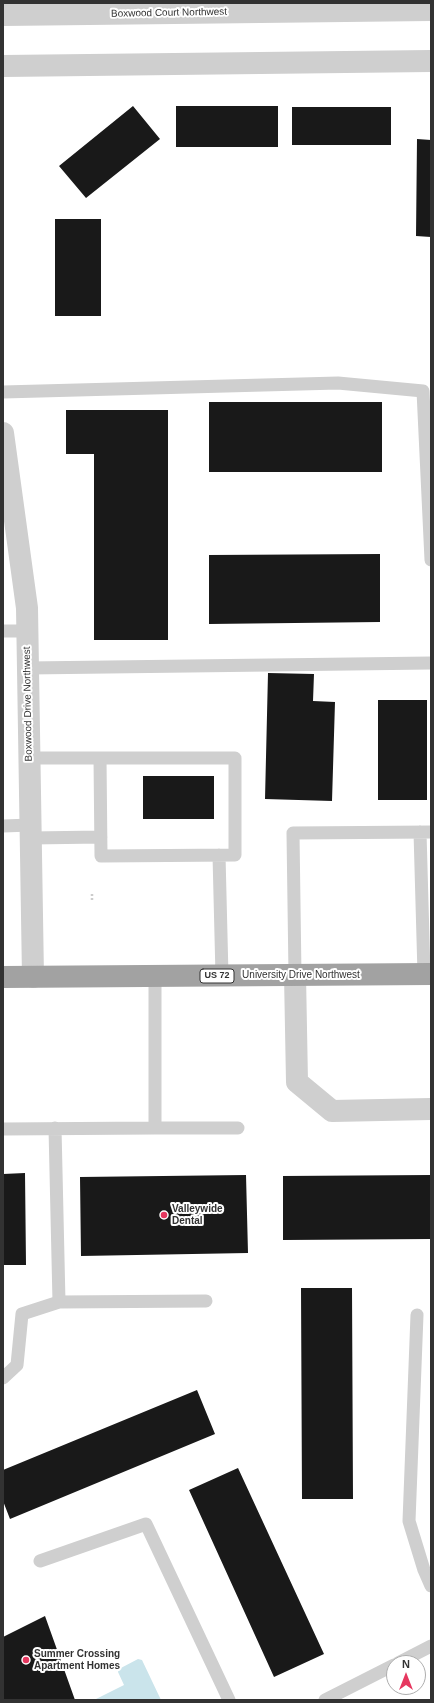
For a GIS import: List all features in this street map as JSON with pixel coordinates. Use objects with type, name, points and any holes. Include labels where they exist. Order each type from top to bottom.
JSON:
[{"type":"highway","name":"University Drive Northwest","points":[[3,977],[428,974]]},
{"type":"street","name":"Boxwood Court Northwest","points":[[3,15],[431,10]]},
{"type":"street","points":[[3,66],[431,61]]},
{"type":"street","name":"Boxwood Drive Northwest","points":[[3,433],[27,608],[33,977]]},
{"type":"street","points":[[295,975],[298,1082],[332,1111],[431,1109]]},
{"type":"lane","points":[[3,392],[338,383],[423,391],[431,560]]},
{"type":"lane","points":[[3,631],[27,631]]},
{"type":"lane","points":[[28,668],[431,663]]},
{"type":"lane","points":[[29,758],[100,758],[235,758],[235,855],[101,856],[100,758]]},
{"type":"lane","points":[[3,826],[31,832],[101,837]]},
{"type":"lane","points":[[295,975],[293,833],[425,832],[428,974]]},
{"type":"lane","points":[[219,855],[222,976]]},
{"type":"lane","points":[[155,976],[155,1128]]},
{"type":"lane","points":[[55,1128],[59,1302]]},
{"type":"lane","points":[[3,1129],[238,1128]]},
{"type":"lane","points":[[3,1378],[16,1365],[22,1314],[59,1302],[206,1301]]},
{"type":"lane","points":[[417,1315],[409,1521],[424,1570],[431,1586]]},
{"type":"lane","points":[[40,1561],[146,1524],[229,1700]]},
{"type":"lane","points":[[414,1655],[431,1646]]},
{"type":"lane","points":[[325,1700],[386,1669]]},
{"type":"path","points":[[92,894],[92,900]]},
{"type":"water","points":[[138,1659],[142,1660],[161,1700],[94,1700],[124,1685],[118,1672],[119,1669]]},
{"type":"building","points":[[133,106],[160,139],[86,198],[59,166]]},
{"type":"building","points":[[176,106],[278,106],[278,147],[176,147]]},
{"type":"building","points":[[292,107],[391,107],[391,145],[292,145]]},
{"type":"building","points":[[417,139],[431,140],[431,237],[416,236]]},
{"type":"building","points":[[55,219],[101,219],[101,316],[55,316]]},
{"type":"building","points":[[209,402],[382,402],[382,472],[209,472]]},
{"type":"building","points":[[66,410],[168,410],[168,640],[94,640],[94,454],[66,454]]},
{"type":"building","points":[[380,554],[380,622],[209,624],[209,555]]},
{"type":"building","points":[[268,673],[314,674],[313,701],[335,702],[332,801],[265,799]]},
{"type":"building","points":[[378,700],[427,700],[427,800],[378,800]]},
{"type":"building","points":[[143,776],[214,776],[214,819],[143,819]]},
{"type":"building","points":[[25,1173],[26,1265],[3,1265],[3,1174]]},
{"type":"building","name":"Valleywide Dental","points":[[246,1175],[248,1253],[81,1256],[80,1177]]},
{"type":"building","points":[[431,1175],[431,1239],[283,1240],[283,1176]]},
{"type":"building","points":[[301,1288],[352,1288],[353,1499],[302,1499]]},
{"type":"building","points":[[197,1390],[215,1434],[10,1519],[3,1501],[3,1470]]},
{"type":"building","points":[[238,1468],[324,1654],[274,1677],[189,1490]]},
{"type":"building","points":[[45,1616],[75,1700],[3,1700],[3,1637]]},
{"type":"place","name":"Valleywide Dental","points":[[164,1215]]},
{"type":"place","name":"Summer Crossing Apartment Homes","points":[[26,1660]]}]
